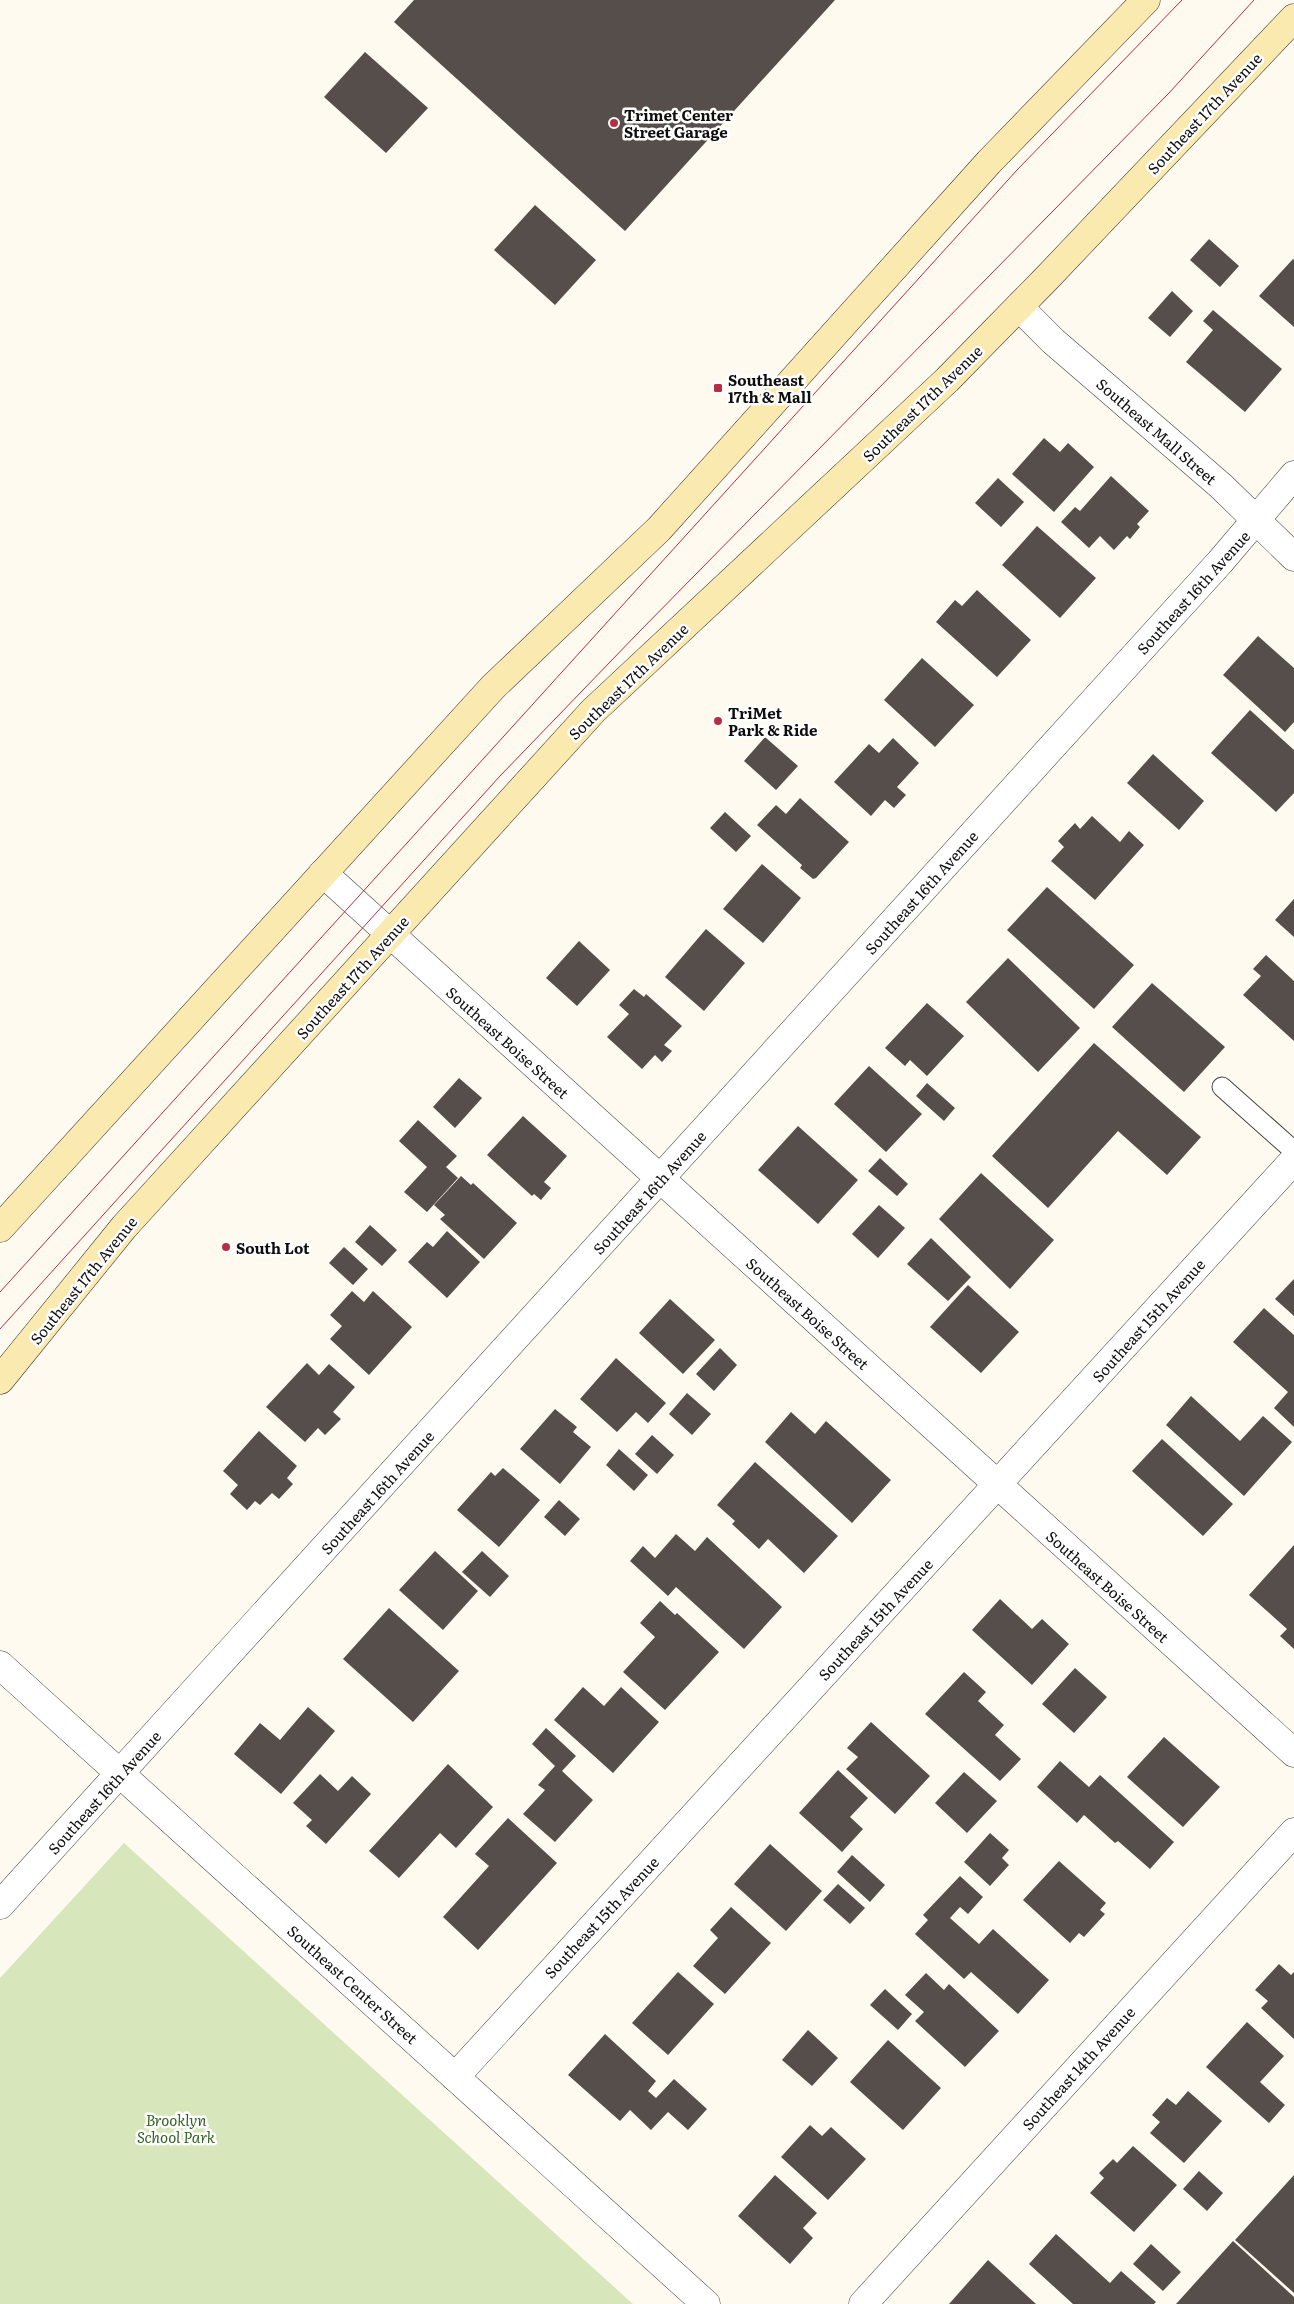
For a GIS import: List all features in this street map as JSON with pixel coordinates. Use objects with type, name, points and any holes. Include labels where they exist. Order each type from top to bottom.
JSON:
[{"type":"street","points":[[0,1228],[492,687],[659,529],[989,162],[1146,0]]},
{"type":"street","name":"Southeast 17th Avenue","points":[[0,1380],[124,1227],[593,711],[897,429],[1019,307],[1294,18]]},
{"type":"street","name":"Southeast Mall Street","points":[[1019,307],[1053,341],[1221,486],[1256,522],[1294,556]]},
{"type":"street","name":"Southeast 16th Avenue","points":[[0,1905],[121,1774],[1256,522],[1294,475]]},
{"type":"street","name":"Southeast Boise Street","points":[[323,873],[997,1486],[1294,1753]]},
{"type":"street","name":"Southeast 15th Avenue","points":[[455,2077],[1294,1160]]},
{"type":"street","name":"Southeast Center Street","points":[[0,1665],[706,2304]]},
{"type":"street","name":"Southeast 14th Avenue","points":[[863,2304],[1294,1832]]},
{"type":"lane","points":[[1222,1087],[1294,1151]]},
{"type":"green space","name":"Brooklyn School Park","points":[[124,1843],[633,2304],[0,2304],[0,1978]]},
{"type":"building","name":"Trimet Center Street Garage","points":[[414,0],[835,0],[625,231],[394,22]]},
{"type":"building","points":[[365,52],[428,108],[386,153],[324,97]]},
{"type":"building","points":[[535,205],[596,260],[555,305],[494,250]]},
{"type":"building","points":[[1209,239],[1239,266],[1220,287],[1190,260]]},
{"type":"building","points":[[1294,260],[1294,327],[1259,296]]},
{"type":"building","points":[[1172,291],[1193,311],[1170,337],[1148,318]]},
{"type":"building","points":[[1213,310],[1282,369],[1245,412],[1186,362],[1213,330],[1203,321]]},
{"type":"building","points":[[1044,438],[1060,452],[1068,443],[1094,467],[1054,512],[1012,474]]},
{"type":"building","points":[[1111,476],[1149,511],[1137,524],[1140,527],[1130,539],[1127,536],[1114,550],[1100,536],[1089,548],[1061,522],[1075,507],[1080,511]]},
{"type":"building","points":[[998,478],[1024,502],[1001,527],[975,503]]},
{"type":"building","points":[[1037,526],[1096,578],[1060,618],[1002,565]]},
{"type":"building","points":[[977,590],[1031,640],[997,677],[936,622],[955,600],[962,606]]},
{"type":"building","points":[[1258,636],[1294,668],[1294,722],[1285,732],[1223,675]]},
{"type":"building","points":[[922,658],[974,705],[935,747],[884,700]]},
{"type":"building","points":[[1250,710],[1294,750],[1294,793],[1276,812],[1211,753]]},
{"type":"building","points":[[765,737],[798,766],[776,790],[744,761]]},
{"type":"building","points":[[893,738],[919,763],[897,787],[906,795],[894,808],[885,800],[871,816],[834,782],[869,744],[879,753]]},
{"type":"building","points":[[1153,754],[1204,801],[1179,830],[1127,783]]},
{"type":"building","points":[[800,798],[849,842],[813,879],[800,868],[802,865],[757,825],[776,805],[786,814]]},
{"type":"building","points":[[725,812],[751,836],[736,852],[710,828]]},
{"type":"building","points":[[1092,816],[1120,842],[1129,831],[1144,845],[1095,900],[1051,861],[1064,847],[1058,841],[1075,823],[1080,829]]},
{"type":"building","points":[[762,864],[801,898],[763,943],[723,909]]},
{"type":"building","points":[[1047,887],[1134,965],[1094,1009],[1007,930]]},
{"type":"building","points":[[1294,899],[1294,937],[1275,920]]},
{"type":"building","points":[[706,929],[745,963],[704,1011],[665,977]]},
{"type":"building","points":[[579,941],[610,970],[577,1006],[546,978]]},
{"type":"building","points":[[1266,955],[1294,981],[1294,1041],[1243,995],[1261,976],[1253,969]]},
{"type":"building","points":[[1008,958],[1080,1028],[1038,1072],[966,1002]]},
{"type":"building","points":[[1152,983],[1225,1047],[1184,1092],[1112,1027]]},
{"type":"building","points":[[634,989],[644,997],[646,994],[682,1026],[664,1045],[672,1051],[662,1062],[655,1055],[642,1069],[607,1037],[629,1014],[619,1005]]},
{"type":"building","points":[[927,1003],[964,1036],[927,1076],[910,1060],[905,1066],[885,1048]]},
{"type":"building","points":[[1094,1043],[1201,1137],[1167,1175],[1118,1131],[1048,1208],[992,1156]]},
{"type":"building","points":[[869,1066],[922,1114],[886,1152],[834,1104]]},
{"type":"building","points":[[459,1078],[482,1098],[455,1128],[433,1107]]},
{"type":"building","points":[[927,1083],[955,1108],[944,1121],[916,1096]]},
{"type":"building","points":[[523,1116],[567,1156],[544,1182],[551,1188],[541,1200],[534,1194],[532,1196],[487,1155]]},
{"type":"building","points":[[418,1120],[457,1156],[446,1167],[458,1178],[427,1212],[404,1192],[427,1167],[399,1141]]},
{"type":"building","points":[[798,1126],[858,1180],[818,1224],[758,1170]]},
{"type":"building","points":[[880,1158],[908,1184],[897,1196],[868,1171]]},
{"type":"building","points":[[981,1173],[1054,1240],[1010,1289],[939,1219]]},
{"type":"building","points":[[461,1176],[471,1185],[473,1183],[517,1223],[484,1259],[440,1219],[445,1215],[434,1205]]},
{"type":"building","points":[[879,1205],[905,1228],[878,1258],[852,1234]]},
{"type":"building","points":[[370,1225],[397,1250],[382,1266],[355,1242]]},
{"type":"building","points":[[447,1231],[480,1262],[447,1298],[408,1262],[427,1242],[433,1247]]},
{"type":"building","points":[[931,1238],[971,1277],[948,1301],[907,1264]]},
{"type":"building","points":[[344,1247],[368,1269],[353,1285],[329,1263]]},
{"type":"building","points":[[1294,1279],[1294,1316],[1275,1299]]},
{"type":"building","points":[[968,1285],[1019,1332],[981,1373],[930,1327]]},
{"type":"building","points":[[352,1291],[364,1302],[373,1291],[412,1327],[369,1375],[330,1339],[342,1326],[330,1315]]},
{"type":"building","points":[[670,1299],[715,1340],[683,1374],[639,1333]]},
{"type":"building","points":[[1264,1308],[1294,1335],[1294,1427],[1274,1408],[1288,1392],[1233,1342]]},
{"type":"building","points":[[720,1348],[737,1365],[714,1391],[696,1374]]},
{"type":"building","points":[[616,1358],[666,1403],[648,1423],[636,1412],[617,1432],[580,1399]]},
{"type":"building","points":[[307,1363],[319,1375],[329,1364],[355,1387],[333,1412],[341,1419],[325,1435],[318,1428],[305,1442],[266,1407]]},
{"type":"building","points":[[687,1393],[711,1414],[692,1435],[669,1414]]},
{"type":"building","points":[[1191,1396],[1240,1441],[1263,1416],[1292,1442],[1244,1496],[1166,1425]]},
{"type":"building","points":[[555,1409],[577,1427],[573,1432],[591,1447],[560,1484],[520,1449]]},
{"type":"building","points":[[791,1412],[815,1434],[826,1421],[891,1480],[852,1523],[765,1442]]},
{"type":"building","points":[[259,1431],[297,1466],[287,1478],[293,1484],[279,1499],[272,1493],[260,1505],[255,1501],[247,1510],[230,1494],[238,1485],[223,1471]]},
{"type":"building","points":[[652,1435],[674,1455],[657,1474],[635,1454]]},
{"type":"building","points":[[1162,1439],[1233,1504],[1203,1536],[1132,1471]]},
{"type":"building","points":[[619,1449],[648,1475],[634,1491],[606,1465]]},
{"type":"building","points":[[755,1462],[838,1536],[804,1573],[768,1539],[759,1549],[732,1524],[735,1521],[717,1505]]},
{"type":"building","points":[[503,1468],[540,1500],[499,1547],[457,1510],[491,1472],[495,1476]]},
{"type":"building","points":[[559,1500],[580,1519],[565,1536],[544,1517]]},
{"type":"building","points":[[676,1534],[695,1551],[707,1537],[782,1607],[744,1649],[676,1587],[668,1596],[630,1561],[643,1546],[655,1558]]},
{"type":"building","points":[[1294,1545],[1294,1649],[1280,1636],[1287,1629],[1249,1595]]},
{"type":"building","points":[[435,1551],[478,1591],[443,1630],[399,1590]]},
{"type":"building","points":[[482,1551],[509,1576],[490,1597],[462,1572]]},
{"type":"building","points":[[1000,1599],[1032,1629],[1042,1619],[1069,1644],[1032,1685],[972,1630]]},
{"type":"building","points":[[660,1601],[675,1615],[677,1613],[719,1652],[665,1710],[623,1672],[655,1637],[640,1623]]},
{"type":"building","points":[[389,1608],[459,1671],[413,1722],[343,1659]]},
{"type":"building","points":[[1075,1668],[1107,1697],[1074,1733],[1042,1704]]},
{"type":"building","points":[[964,1672],[986,1692],[978,1701],[1004,1725],[995,1735],[1021,1759],[1000,1781],[925,1714]]},
{"type":"building","points":[[583,1687],[604,1706],[621,1687],[659,1722],[613,1773],[554,1720]]},
{"type":"building","points":[[308,1707],[335,1731],[281,1794],[234,1754],[260,1723],[280,1740]]},
{"type":"building","points":[[871,1722],[930,1776],[895,1814],[846,1769],[858,1757],[847,1748]]},
{"type":"building","points":[[546,1728],[576,1756],[562,1771],[593,1800],[555,1842],[523,1814],[545,1790],[538,1785],[555,1766],[532,1744]]},
{"type":"building","points":[[1164,1737],[1220,1787],[1183,1827],[1127,1777]]},
{"type":"building","points":[[1060,1761],[1089,1787],[1100,1775],[1174,1842],[1150,1869],[1118,1841],[1115,1843],[1084,1815],[1077,1823],[1037,1787]]},
{"type":"building","points":[[448,1764],[493,1807],[456,1848],[440,1833],[399,1878],[369,1851]]},
{"type":"building","points":[[838,1770],[868,1798],[850,1817],[863,1829],[842,1852],[799,1813]]},
{"type":"building","points":[[964,1772],[997,1801],[967,1833],[935,1803]]},
{"type":"building","points":[[320,1774],[338,1791],[352,1776],[371,1794],[326,1844],[306,1826],[312,1820],[293,1803]]},
{"type":"building","points":[[508,1818],[557,1863],[478,1950],[443,1917],[489,1866],[475,1854]]},
{"type":"building","points":[[990,1833],[1009,1850],[1002,1858],[1009,1865],[990,1886],[964,1862]]},
{"type":"building","points":[[770,1844],[822,1891],[786,1931],[734,1884]]},
{"type":"building","points":[[852,1855],[885,1885],[870,1902],[837,1872]]},
{"type":"building","points":[[1059,1861],[1106,1903],[1100,1910],[1105,1914],[1084,1937],[1079,1933],[1070,1943],[1023,1900]]},
{"type":"building","points":[[960,1876],[983,1897],[968,1914],[960,1907],[950,1918],[979,1944],[993,1929],[1049,1980],[1018,2014],[971,1972],[964,1979],[915,1934],[928,1920],[923,1915]]},
{"type":"building","points":[[838,1884],[865,1908],[850,1924],[823,1900]]},
{"type":"building","points":[[731,1907],[771,1943],[725,1994],[693,1966],[718,1938],[710,1930]]},
{"type":"building","points":[[1279,1964],[1291,1975],[1294,1972],[1294,2039],[1261,2008],[1268,2001],[1255,1990]]},
{"type":"building","points":[[678,1972],[714,2004],[668,2055],[632,2023]]},
{"type":"building","points":[[926,1973],[944,1990],[949,1984],[999,2031],[965,2067],[915,2021],[924,2012],[905,1995]]},
{"type":"building","points":[[885,1989],[912,2014],[898,2030],[870,2005]]},
{"type":"building","points":[[1247,2022],[1284,2056],[1260,2082],[1285,2105],[1269,2123],[1206,2067]]},
{"type":"building","points":[[808,2030],[838,2058],[812,2086],[782,2060]]},
{"type":"building","points":[[605,2034],[656,2081],[648,2091],[656,2098],[674,2079],[707,2109],[688,2130],[668,2112],[651,2130],[630,2110],[620,2121],[568,2075]]},
{"type":"building","points":[[888,2040],[941,2088],[903,2130],[850,2082]]},
{"type":"building","points":[[1188,2091],[1222,2121],[1184,2163],[1150,2133],[1160,2122],[1152,2115],[1167,2098],[1176,2105]]},
{"type":"building","points":[[810,2125],[822,2136],[831,2127],[866,2159],[828,2200],[781,2157]]},
{"type":"building","points":[[1133,2146],[1177,2185],[1134,2232],[1090,2193],[1104,2178],[1099,2173],[1113,2159],[1117,2163]]},
{"type":"building","points":[[1199,2171],[1223,2193],[1207,2211],[1183,2189]]},
{"type":"building","points":[[775,2175],[817,2213],[803,2228],[813,2238],[790,2264],[738,2216]]},
{"type":"building","points":[[1294,2175],[1294,2293],[1235,2240]]},
{"type":"building","points":[[1056,2234],[1110,2283],[1121,2271],[1156,2302],[1154,2304],[1073,2304],[1029,2264]]},
{"type":"building","points":[[1233,2241],[1294,2297],[1294,2304],[1176,2304]]},
{"type":"building","points":[[1151,2244],[1181,2272],[1163,2291],[1133,2264]]},
{"type":"building","points":[[988,2260],[1036,2304],[949,2304]]},
{"type":"tram line","points":[[0,1292],[1017,170],[1182,0]]},
{"type":"tram line","points":[[0,1329],[500,776],[1169,93],[1254,0]]},
{"type":"place","name":"Trimet Center Street Garage","points":[[614,123]]},
{"type":"place","name":"Southeast 17th & Mall","points":[[718,388]]},
{"type":"place","name":"TriMet Park & Ride","points":[[718,721]]},
{"type":"place","name":"South Lot","points":[[226,1247]]}]
